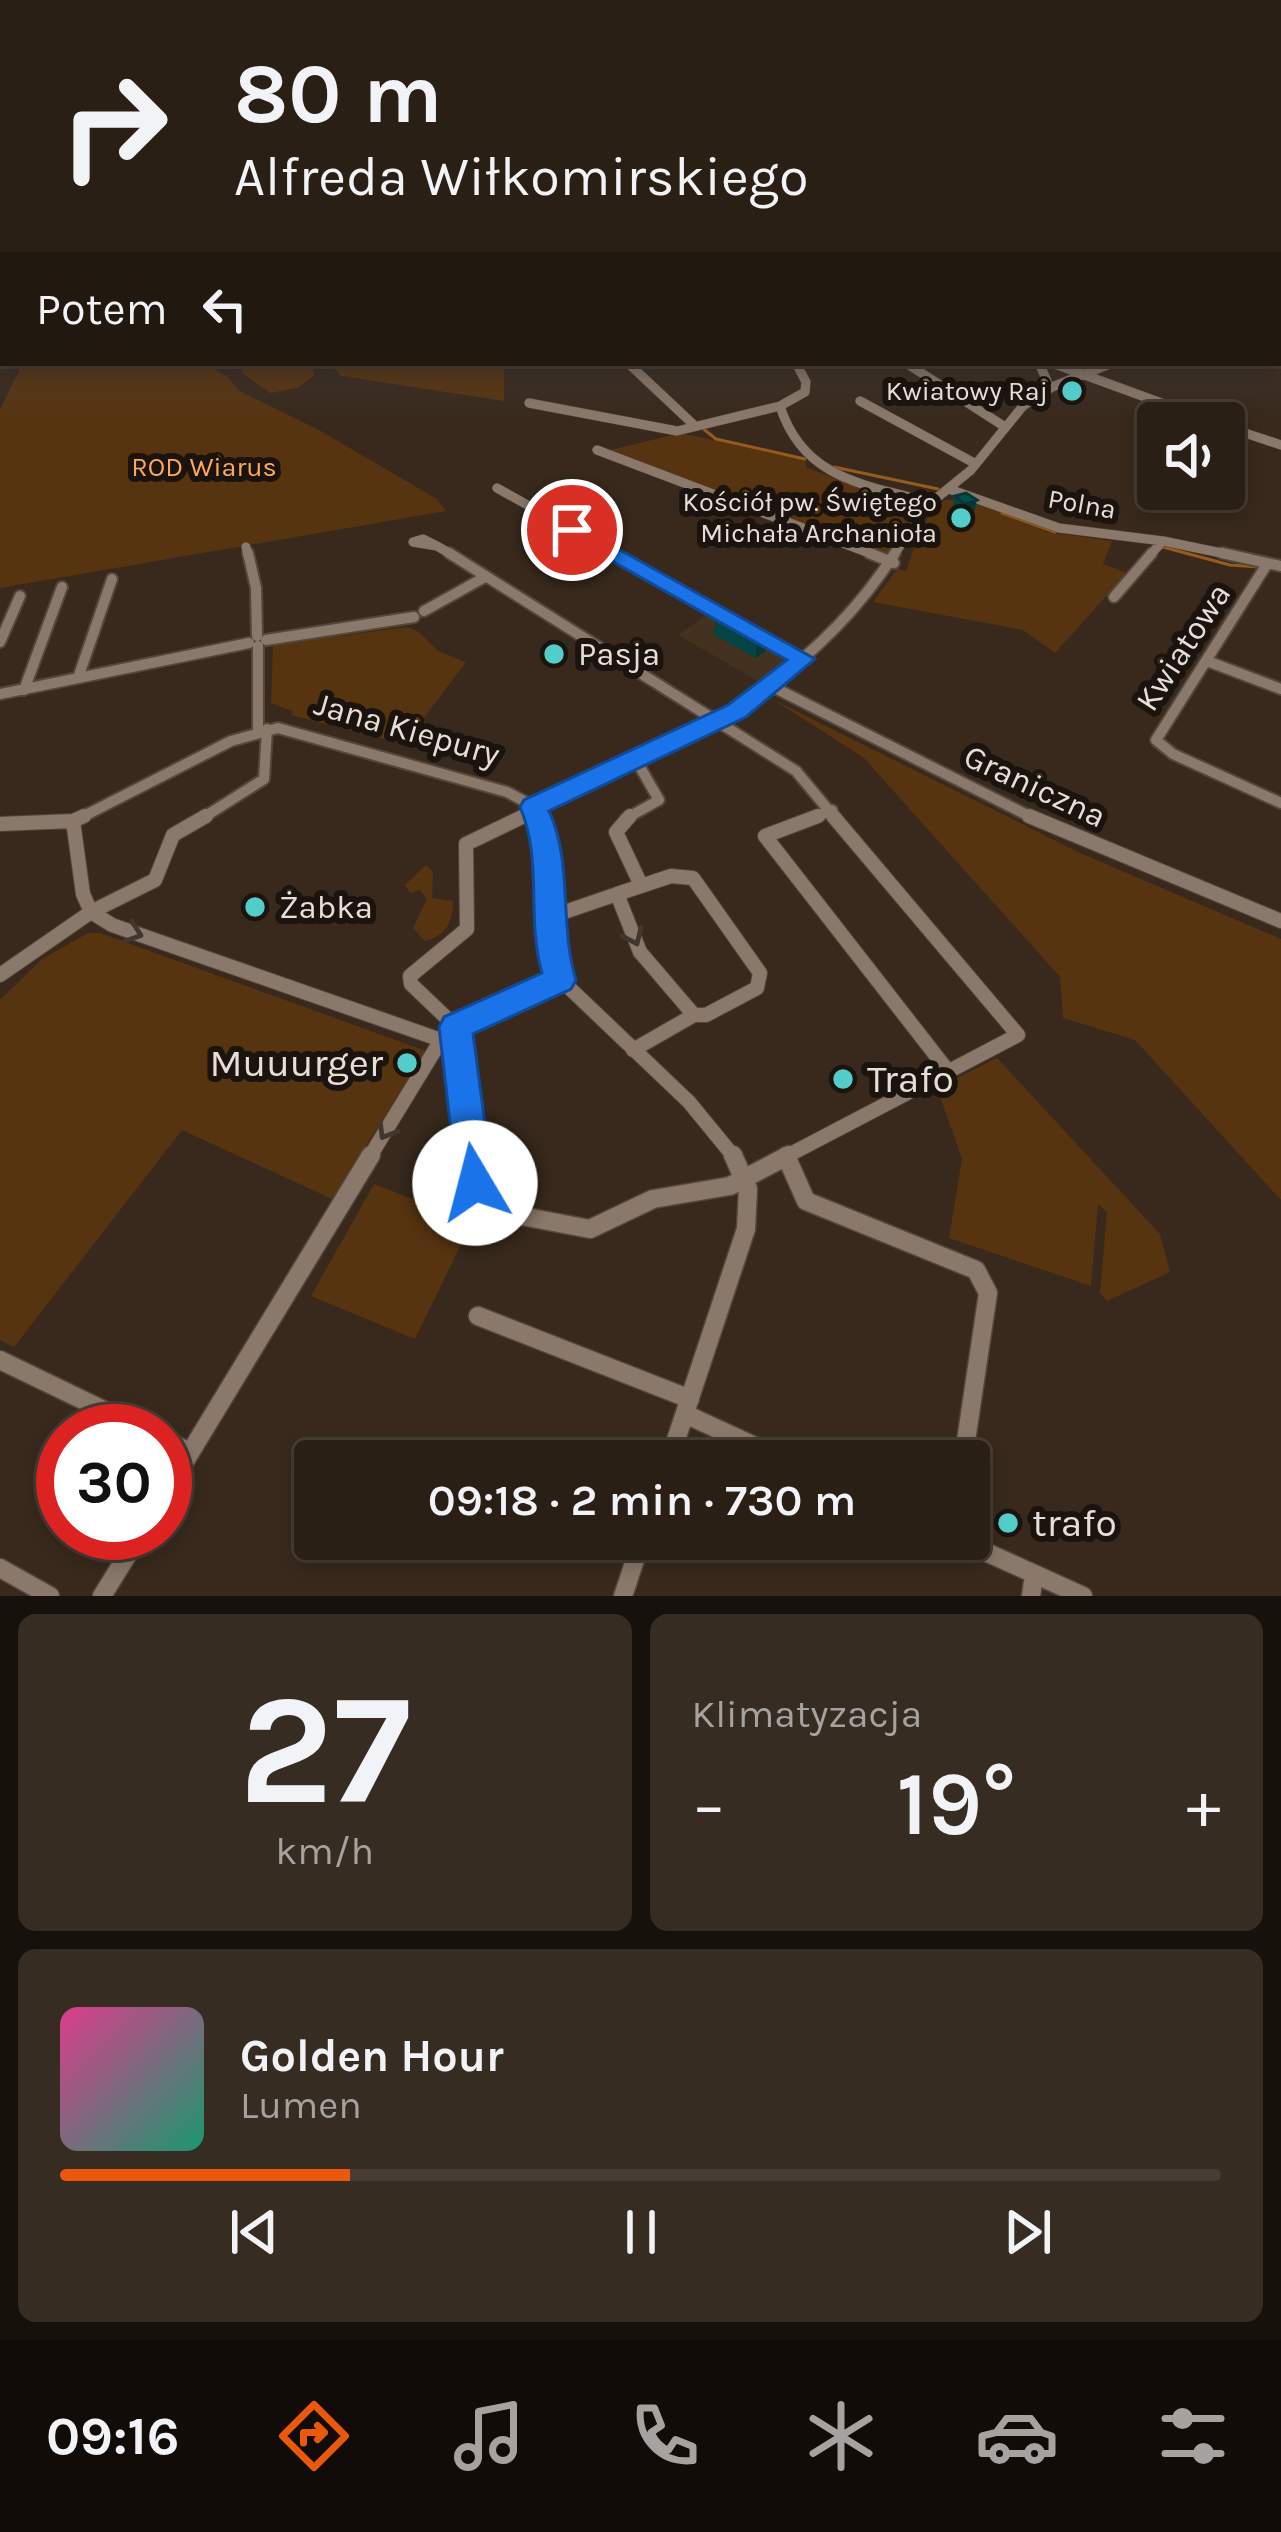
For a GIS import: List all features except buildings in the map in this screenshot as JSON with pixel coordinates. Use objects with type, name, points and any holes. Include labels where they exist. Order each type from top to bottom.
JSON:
[{"type":"street","points":[[631,366],[699,426]]},
{"type":"street","points":[[529,403],[677,431],[780,406],[805,392],[806,382],[798,366]]},
{"type":"street","points":[[911,366],[1002,425]]},
{"type":"street","points":[[1040,366],[1047,381],[1045,390]]},
{"type":"street","points":[[1060,366],[1158,402]]},
{"type":"street","points":[[437,547],[717,721],[796,771],[1018,1035],[730,1186],[653,1199],[590,1229],[511,1214],[486,1202],[475,1183],[456,1027],[411,984],[410,976],[467,928],[466,844],[533,807],[717,721],[773,687],[853,613],[894,563],[930,502],[976,464],[1002,425],[1045,390],[1106,366]]},
{"type":"street","points":[[860,401],[976,464]]},
{"type":"street","points":[[780,406],[796,445],[815,464],[853,481],[930,502]]},
{"type":"street","points":[[1245,433],[1281,445]]},
{"type":"street","points":[[597,450],[894,563]]},
{"type":"street","points":[[497,488],[803,659]]},
{"type":"street","name":"Polna","points":[[949,489],[966,491],[1046,525],[1163,541],[1274,565]]},
{"type":"street","points":[[1114,597],[1163,541]]},
{"type":"street","points":[[0,975],[107,897],[149,885],[160,876],[165,844],[173,835],[264,779],[256,588],[246,547]]},
{"type":"street","name":"Kwiatowa","points":[[1274,565],[1156,740],[1165,750],[1281,803]]},
{"type":"street","points":[[0,694],[257,641],[419,614],[485,577]]},
{"type":"street","points":[[78,678],[112,579]]},
{"type":"street","points":[[24,689],[62,587]]},
{"type":"street","points":[[0,642],[20,596]]},
{"type":"street","points":[[1207,661],[1281,689]]},
{"type":"street","name":"Graniczna","points":[[773,687],[1056,829],[1281,921]]},
{"type":"street","points":[[0,824],[73,821],[262,730]]},
{"type":"street","name":"Jana Kiepury","points":[[262,730],[318,736],[507,793],[533,807]]},
{"type":"street","points":[[636,760],[659,800],[622,820],[616,832],[641,885]]},
{"type":"street","points":[[533,807],[545,832],[552,953],[560,980],[726,1144],[745,1177],[750,1202],[746,1229],[676,1440]]},
{"type":"street","points":[[832,810],[765,836],[948,1071]]},
{"type":"street","points":[[73,821],[83,894],[91,912],[112,925],[441,1040]]},
{"type":"street","points":[[550,917],[684,874],[693,878],[760,973],[757,988],[706,1016],[694,1015],[633,1050]]},
{"type":"street","points":[[617,894],[640,952],[694,1015]]},
{"type":"street","points":[[192,1449],[441,1040],[456,1027],[560,980]]},
{"type":"street","points":[[786,1156],[806,1201],[976,1270],[988,1293],[966,1440]]},
{"type":"street","points":[[478,1316],[687,1407],[748,1440]]},
{"type":"street","points":[[0,1360],[91,1404]]},
{"type":"street","points":[[990,1559],[1033,1585],[1083,1596]]},
{"type":"street","points":[[102,1596],[124,1560]]},
{"type":"street","points":[[623,1596],[635,1560]]},
{"type":"street","points":[[0,1568],[50,1596]]},
{"type":"shaded area","points":[[712,611],[795,660],[763,684],[678,635]]},
{"type":"green space","name":"ROD Wiarus","points":[[16,366],[208,366],[228,377],[239,391],[319,430],[437,499],[446,511],[0,588],[0,409],[20,369]]},
{"type":"green space","points":[[243,366],[312,366],[314,376],[297,388],[270,393],[242,373]]},
{"type":"green space","points":[[333,366],[504,366],[504,401],[341,376]]},
{"type":"green space","points":[[681,433],[805,460],[807,468],[918,508],[891,557],[606,451]]},
{"type":"green space","points":[[945,500],[975,500],[1048,532],[1112,541],[1103,564],[1127,573],[1055,653],[1023,630],[873,602],[897,569],[906,571],[925,524]]},
{"type":"green space","points":[[407,627],[438,651],[466,662],[404,744],[291,715],[293,711],[271,703],[273,645]]},
{"type":"green space","points":[[772,699],[1080,853],[1281,939],[1281,1200],[1135,1040],[1063,1018],[1060,977],[863,757]]},
{"type":"green space","points":[[426,865],[433,872],[432,898],[453,901],[447,927],[425,941],[413,928],[427,899],[420,890],[410,893],[405,885]]},
{"type":"green space","points":[[88,933],[100,933],[426,1051],[332,1199],[182,1130],[14,1347],[0,1340],[0,1000],[42,959]]},
{"type":"green space","points":[[997,1058],[1160,1234],[1170,1272],[1107,1301],[1100,1293],[1107,1212],[1098,1204],[1091,1286],[949,1238],[962,1159],[937,1088]]},
{"type":"green space","points":[[374,1184],[472,1222],[415,1339],[311,1296]]},
{"type":"waterway","points":[[701,427],[716,439],[805,459]]},
{"type":"waterway","points":[[834,467],[938,489]]},
{"type":"waterway","points":[[1002,513],[1055,532]]},
{"type":"waterway","points":[[1163,547],[1230,565],[1259,567]]},
{"type":"place","name":"Kwiatowy Raj","points":[[1072,391]]},
{"type":"place","name":"Kościół pw. Świętego Michała Archanioła","points":[[961,518]]},
{"type":"place","name":"Pasja","points":[[554,654]]},
{"type":"place","name":"Żabka","points":[[255,907]]},
{"type":"place","name":"Muuurger","points":[[407,1063]]},
{"type":"place","name":"Trafo","points":[[843,1079]]},
{"type":"place","name":"trafo","points":[[1008,1523]]},
{"type":"route","points":[[475,1183],[456,1027],[560,980],[552,953],[545,832],[533,807],[737,711],[803,659],[572,530]]}]
